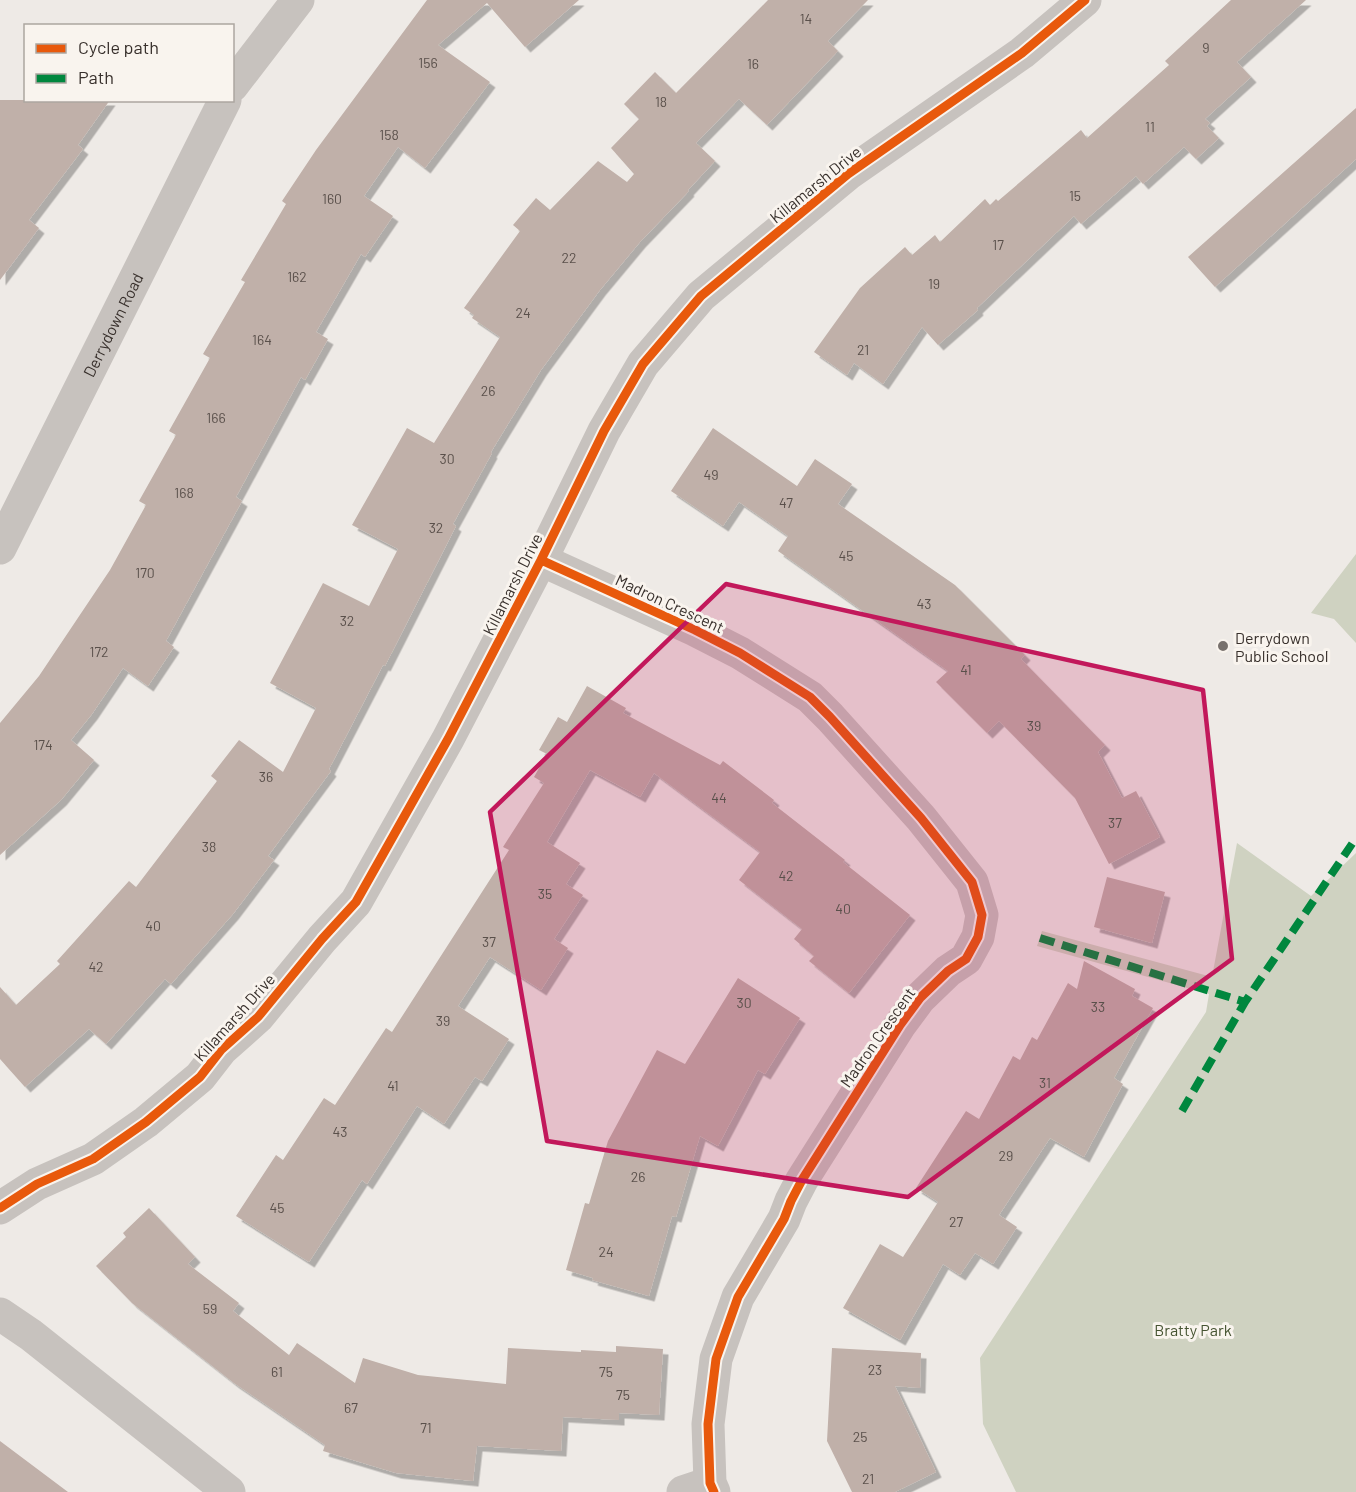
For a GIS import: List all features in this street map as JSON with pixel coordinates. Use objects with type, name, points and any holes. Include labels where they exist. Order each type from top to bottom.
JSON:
[{"type":"street","points":[[234,83],[298,0]]},
{"type":"street","name":"Killamarsh Drive","points":[[0,1208],[38,1184],[93,1159],[146,1122],[201,1077],[221,1050],[258,1017],[322,939],[356,902],[447,739],[542,560],[604,431],[643,364],[702,296],[848,174],[1022,53],[1084,0]]},
{"type":"street","name":"Derrydown Road","points":[[0,548],[224,102]]},
{"type":"street","name":"Madron Crescent","points":[[542,560],[696,630],[740,653],[810,697],[921,818],[972,882],[982,915],[978,938],[966,959],[948,971],[920,998],[900,1025],[802,1180],[784,1219],[738,1297],[716,1359],[702,1489]]},
{"type":"street","points":[[0,1314],[31,1335],[229,1492]]},
{"type":"highlighted area","points":[[726,584],[1203,690],[1232,959],[908,1197],[547,1141],[490,812]]},
{"type":"green space","points":[[1356,554],[1356,643],[1334,619],[1311,613]]},
{"type":"green space","name":"Bratty Park","points":[[1237,843],[1311,896],[1356,853],[1356,1492],[1016,1492],[983,1424],[980,1358],[1206,1012],[1209,994],[1037,946],[1042,931],[1212,977]]},
{"type":"building","points":[[427,0],[579,0],[525,47],[487,3],[438,45],[490,82],[425,168],[398,147],[364,196],[393,216],[365,257],[361,254],[316,332],[328,339],[305,380],[301,377],[236,497],[242,501],[166,641],[174,647],[148,686],[123,668],[92,714],[71,740],[94,760],[61,800],[0,855],[0,723],[39,676],[110,570],[146,505],[139,501],[176,435],[169,431],[210,358],[203,354],[245,282],[241,280],[286,204],[282,201],[316,150]]},
{"type":"building","points":[[768,0],[868,0],[828,41],[838,51],[767,125],[739,99],[696,143],[715,161],[640,242],[600,290],[541,370],[491,452],[453,524],[456,526],[385,666],[383,665],[329,769],[331,771],[268,856],[274,860],[233,914],[171,984],[165,979],[106,1044],[89,1029],[25,1087],[0,1059],[0,987],[16,1005],[60,964],[57,961],[129,881],[136,887],[217,781],[211,776],[239,740],[283,772],[316,708],[270,683],[323,583],[369,606],[398,549],[352,525],[407,428],[434,443],[500,337],[472,318],[474,315],[464,308],[520,231],[513,225],[536,198],[550,210],[598,161],[627,182],[634,174],[611,148],[639,119],[624,104],[655,72],[676,93]]},
{"type":"building","points":[[1231,0],[1306,0],[1237,62],[1251,77],[1205,119],[1210,123],[1207,126],[1219,138],[1196,159],[1184,147],[1143,184],[1136,176],[1081,224],[1074,216],[977,308],[978,310],[938,345],[922,327],[883,384],[854,363],[847,375],[814,352],[860,288],[905,247],[912,255],[935,235],[940,242],[985,199],[990,205],[996,199],[998,201],[1081,130],[1087,138],[1169,65],[1165,61]]},
{"type":"building","points":[[0,100],[109,102],[78,145],[83,149],[29,220],[39,228],[0,280]]},
{"type":"building","points":[[1356,108],[1356,159],[1215,287],[1188,257]]},
{"type":"building","points":[[713,428],[797,486],[815,459],[852,484],[838,504],[955,585],[1025,655],[1021,659],[1105,745],[1098,752],[1122,798],[1136,791],[1160,837],[1109,864],[1075,798],[999,721],[987,733],[936,682],[948,671],[778,551],[788,536],[739,502],[723,526],[671,491]]},
{"type":"building","points":[[587,686],[626,708],[623,713],[720,765],[723,761],[774,800],[772,803],[910,915],[849,993],[809,961],[814,956],[794,939],[802,929],[739,880],[760,852],[654,773],[640,797],[590,770],[547,842],[580,863],[566,884],[583,895],[554,939],[568,948],[541,990],[490,957],[458,1006],[509,1039],[482,1081],[475,1077],[444,1124],[417,1106],[367,1184],[362,1180],[309,1262],[236,1216],[276,1155],[283,1160],[324,1098],[335,1105],[386,1028],[392,1032],[509,850],[503,847],[544,783],[534,777],[547,754],[539,750],[558,717],[567,722]]},
{"type":"building","points":[[1107,877],[1165,892],[1152,943],[1094,927]]},
{"type":"building","points":[[1084,961],[1135,989],[1132,996],[1153,1008],[1114,1078],[1123,1084],[1084,1157],[1050,1138],[999,1215],[1017,1227],[993,1264],[975,1253],[960,1275],[943,1264],[900,1340],[843,1308],[880,1244],[903,1257],[938,1202],[916,1188],[966,1111],[979,1119],[1013,1056],[1020,1060],[1032,1037],[1037,1040],[1068,983],[1077,989]]},
{"type":"building","points":[[738,978],[800,1018],[765,1074],[758,1070],[718,1146],[700,1136],[676,1217],[672,1216],[649,1296],[566,1270],[585,1203],[589,1204],[608,1141],[657,1050],[685,1064]]},
{"type":"building","points":[[149,1208],[195,1257],[188,1264],[239,1303],[233,1311],[289,1355],[297,1343],[355,1383],[363,1358],[418,1375],[506,1384],[508,1348],[581,1352],[581,1350],[616,1352],[616,1346],[663,1349],[659,1415],[619,1413],[619,1420],[563,1417],[561,1451],[477,1446],[473,1481],[396,1473],[323,1451],[325,1445],[234,1383],[132,1303],[96,1266],[126,1237],[123,1233]]},
{"type":"building","points":[[832,1348],[921,1353],[920,1388],[895,1386],[936,1472],[895,1492],[852,1492],[827,1441]]},
{"type":"building","points":[[0,1441],[68,1492],[0,1492]]},
{"type":"marked path","points":[[1040,938],[1245,1002],[1356,838]]},
{"type":"marked path","points":[[1182,1111],[1245,1002]]},
{"type":"cycle path","points":[[0,1208],[37,1184],[93,1159],[146,1122],[200,1077],[221,1050],[258,1017],[322,939],[356,902],[448,739],[541,560],[604,431],[643,364],[701,296],[848,174],[1022,53],[1085,0]]},
{"type":"cycle path","points":[[541,560],[695,630],[740,653],[810,697],[921,818],[972,882],[982,915],[978,937],[966,959],[948,971],[920,998],[900,1025],[802,1180],[784,1219],[738,1297],[716,1359],[708,1424],[710,1483],[714,1492]]},
{"type":"place","name":"Derrydown Public School","points":[[1223,646]]}]
